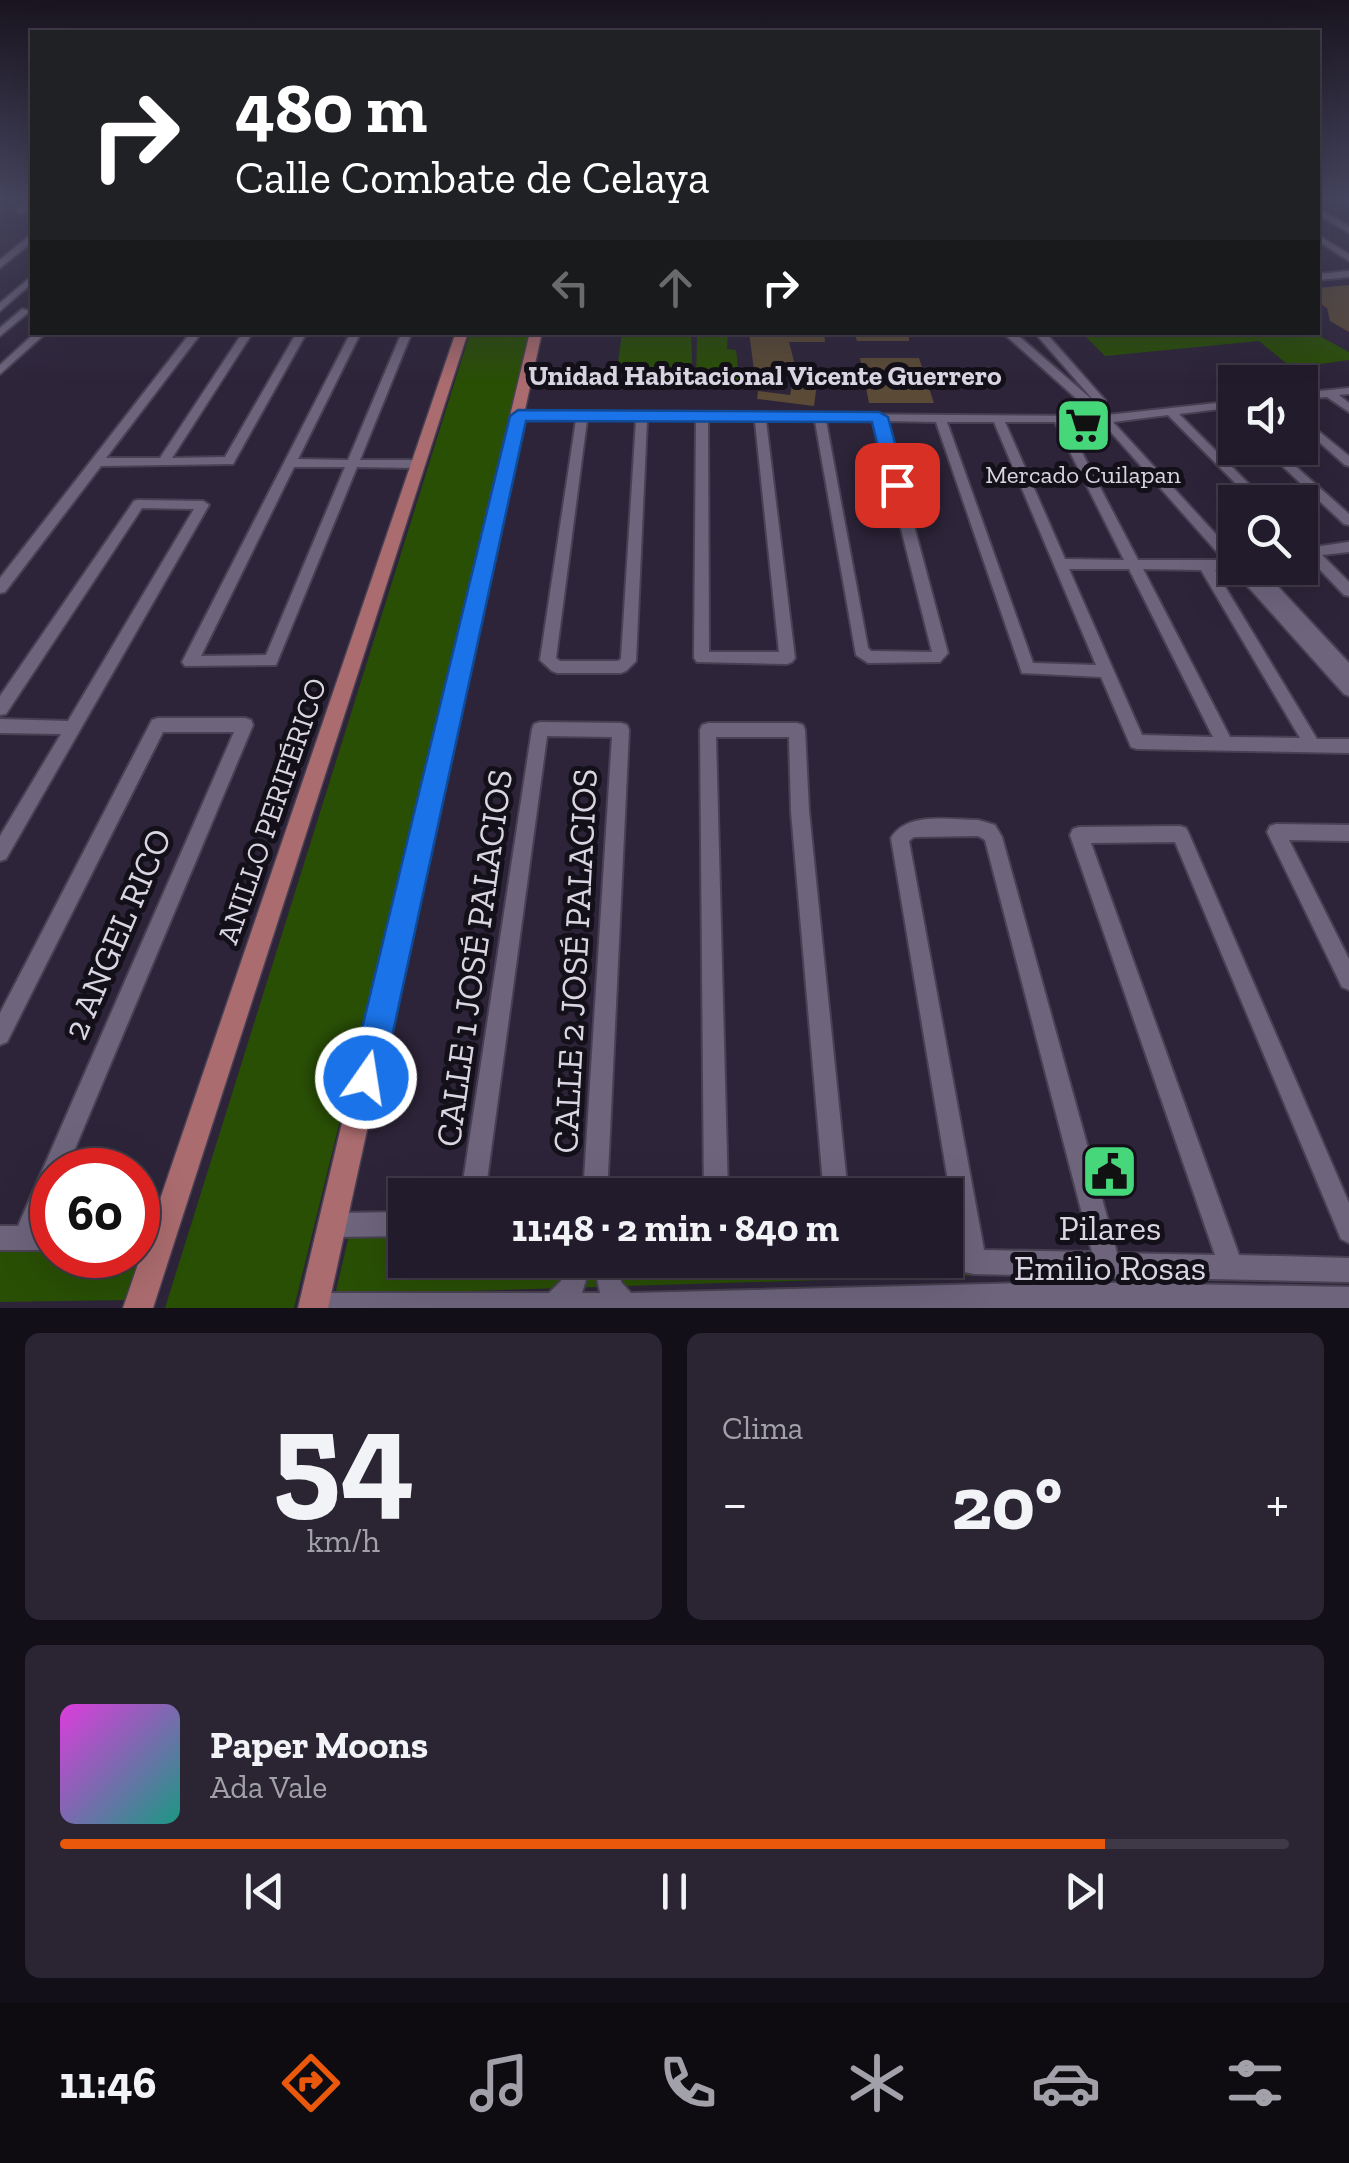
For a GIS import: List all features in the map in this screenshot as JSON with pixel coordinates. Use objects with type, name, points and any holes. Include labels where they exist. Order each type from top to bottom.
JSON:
[{"type":"main road","name":"ANILLO PERIFÉRICO","points":[[160,1206],[419,464],[460,335]]},
{"type":"main road","points":[[313,1307],[535,335]]},
{"type":"main road","name":"ANILLO PERIFÉRICO","points":[[138,1308],[143,1278]]},
{"type":"street","points":[[1321,274],[1349,274]]},
{"type":"street","points":[[0,310],[30,281]]},
{"type":"street","points":[[1320,286],[1349,282]]},
{"type":"street","points":[[0,310],[29,310]]},
{"type":"street","points":[[0,333],[29,310]]},
{"type":"street","points":[[0,371],[39,335]]},
{"type":"street","points":[[0,588],[195,335]]},
{"type":"street","points":[[164,462],[246,335]]},
{"type":"street","points":[[98,462],[230,461],[300,335]]},
{"type":"street","points":[[354,335],[190,662],[270,661],[406,335]]},
{"type":"street","points":[[1010,335],[1110,418],[1218,531]]},
{"type":"street","points":[[1041,335],[1218,544]]},
{"type":"street","points":[[1318,394],[1349,391]]},
{"type":"street","points":[[1329,393],[1349,410]]},
{"type":"street","points":[[518,416],[1059,419],[1110,418],[1218,405]]},
{"type":"street","points":[[1170,411],[1244,485]]},
{"type":"street","points":[[582,416],[548,660],[557,667],[616,668],[628,661],[642,416]]},
{"type":"street","points":[[702,416],[702,658],[787,658],[760,417]]},
{"type":"street","points":[[820,418],[861,651],[874,658],[930,659],[941,653],[879,417]]},
{"type":"street","points":[[940,418],[1027,670],[1108,671]]},
{"type":"street","points":[[998,418],[1138,742],[1349,746]]},
{"type":"street","points":[[1059,419],[1224,742]]},
{"type":"street","points":[[1318,435],[1349,462]]},
{"type":"street","points":[[291,462],[419,464]]},
{"type":"street","points":[[1288,465],[1349,521]]},
{"type":"street","points":[[0,709],[138,504],[203,505],[0,853]]},
{"type":"street","points":[[1318,548],[1349,547]]},
{"type":"street","points":[[1318,562],[1349,591]]},
{"type":"street","points":[[1062,564],[1218,565]]},
{"type":"street","points":[[1204,565],[1312,744]]},
{"type":"street","points":[[1256,585],[1316,646],[1349,673]]},
{"type":"street","points":[[1266,585],[1349,690]]},
{"type":"street","name":"2 ANGEL RICO","points":[[0,1035],[158,725],[245,724],[63,1148]]},
{"type":"street","points":[[0,726],[74,728]]},
{"type":"street","name":"CALLE 1 JOSÉ PALACIOS","points":[[475,1178],[540,729],[621,730]]},
{"type":"street","name":"CALLE 2 JOSÉ PALACIOS","points":[[596,1178],[621,730]]},
{"type":"street","points":[[716,1178],[708,730],[797,730],[800,811],[834,1178]]},
{"type":"street","points":[[974,1262],[900,838],[911,829],[978,828],[989,831],[993,838],[1108,1266]]},
{"type":"street","points":[[1349,833],[1276,832],[1349,980]]},
{"type":"street","points":[[1232,1267],[1080,835],[1180,834],[1349,1231]]},
{"type":"street","points":[[333,1224],[388,1224]]},
{"type":"street","name":"2 ANGEL RICO","points":[[26,1238],[30,1228]]},
{"type":"street","points":[[0,1238],[30,1238]]},
{"type":"street","points":[[963,1260],[1349,1270]]},
{"type":"street","points":[[554,1306],[571,1289],[574,1278]]},
{"type":"street","points":[[608,1278],[610,1288],[626,1306]]},
{"type":"street","points":[[313,1307],[943,1303],[1065,1294],[1349,1299]]},
{"type":"green space","points":[[469,335],[533,335],[294,1308],[165,1308]]},
{"type":"green space","points":[[622,335],[691,335],[693,385],[615,385]]},
{"type":"green space","points":[[697,335],[728,335],[727,349],[736,350],[740,386],[696,384]]},
{"type":"green space","points":[[1084,335],[1318,335],[1349,352],[1349,360],[1288,365],[1259,341],[1105,356]]},
{"type":"green space","points":[[388,1226],[388,1278],[889,1278],[335,1295],[351,1227]]},
{"type":"green space","points":[[0,1230],[30,1230],[30,1278],[135,1278],[128,1300],[0,1302]]},
{"type":"green space","points":[[963,1264],[1019,1274],[963,1276]]},
{"type":"building","points":[[1349,285],[1349,332],[1330,321],[1327,308],[1320,303],[1320,288]]},
{"type":"building","points":[[749,335],[824,335],[825,342],[789,342],[796,369],[754,370]]},
{"type":"building","points":[[855,335],[909,335],[909,341],[857,341]]},
{"type":"building","points":[[860,358],[919,358],[934,403],[869,403]]},
{"type":"building","points":[[793,381],[817,383],[814,406],[757,399],[758,391],[790,395]]},
{"type":"building","name":"Pilares Emilio Rosas","points":[[1120,1162],[1126,1181],[1101,1181],[1096,1163]]},
{"type":"place","name":"Mercado Cuilapan","points":[[1083,425]]},
{"type":"place","name":"Pilares Emilio Rosas","points":[[1110,1172]]},
{"type":"district","name":"Unidad Habitacional Vicente Guerrero","points":[[765,375]]},
{"type":"route","points":[[366,1078],[518,416],[879,417],[897,485]]}]
